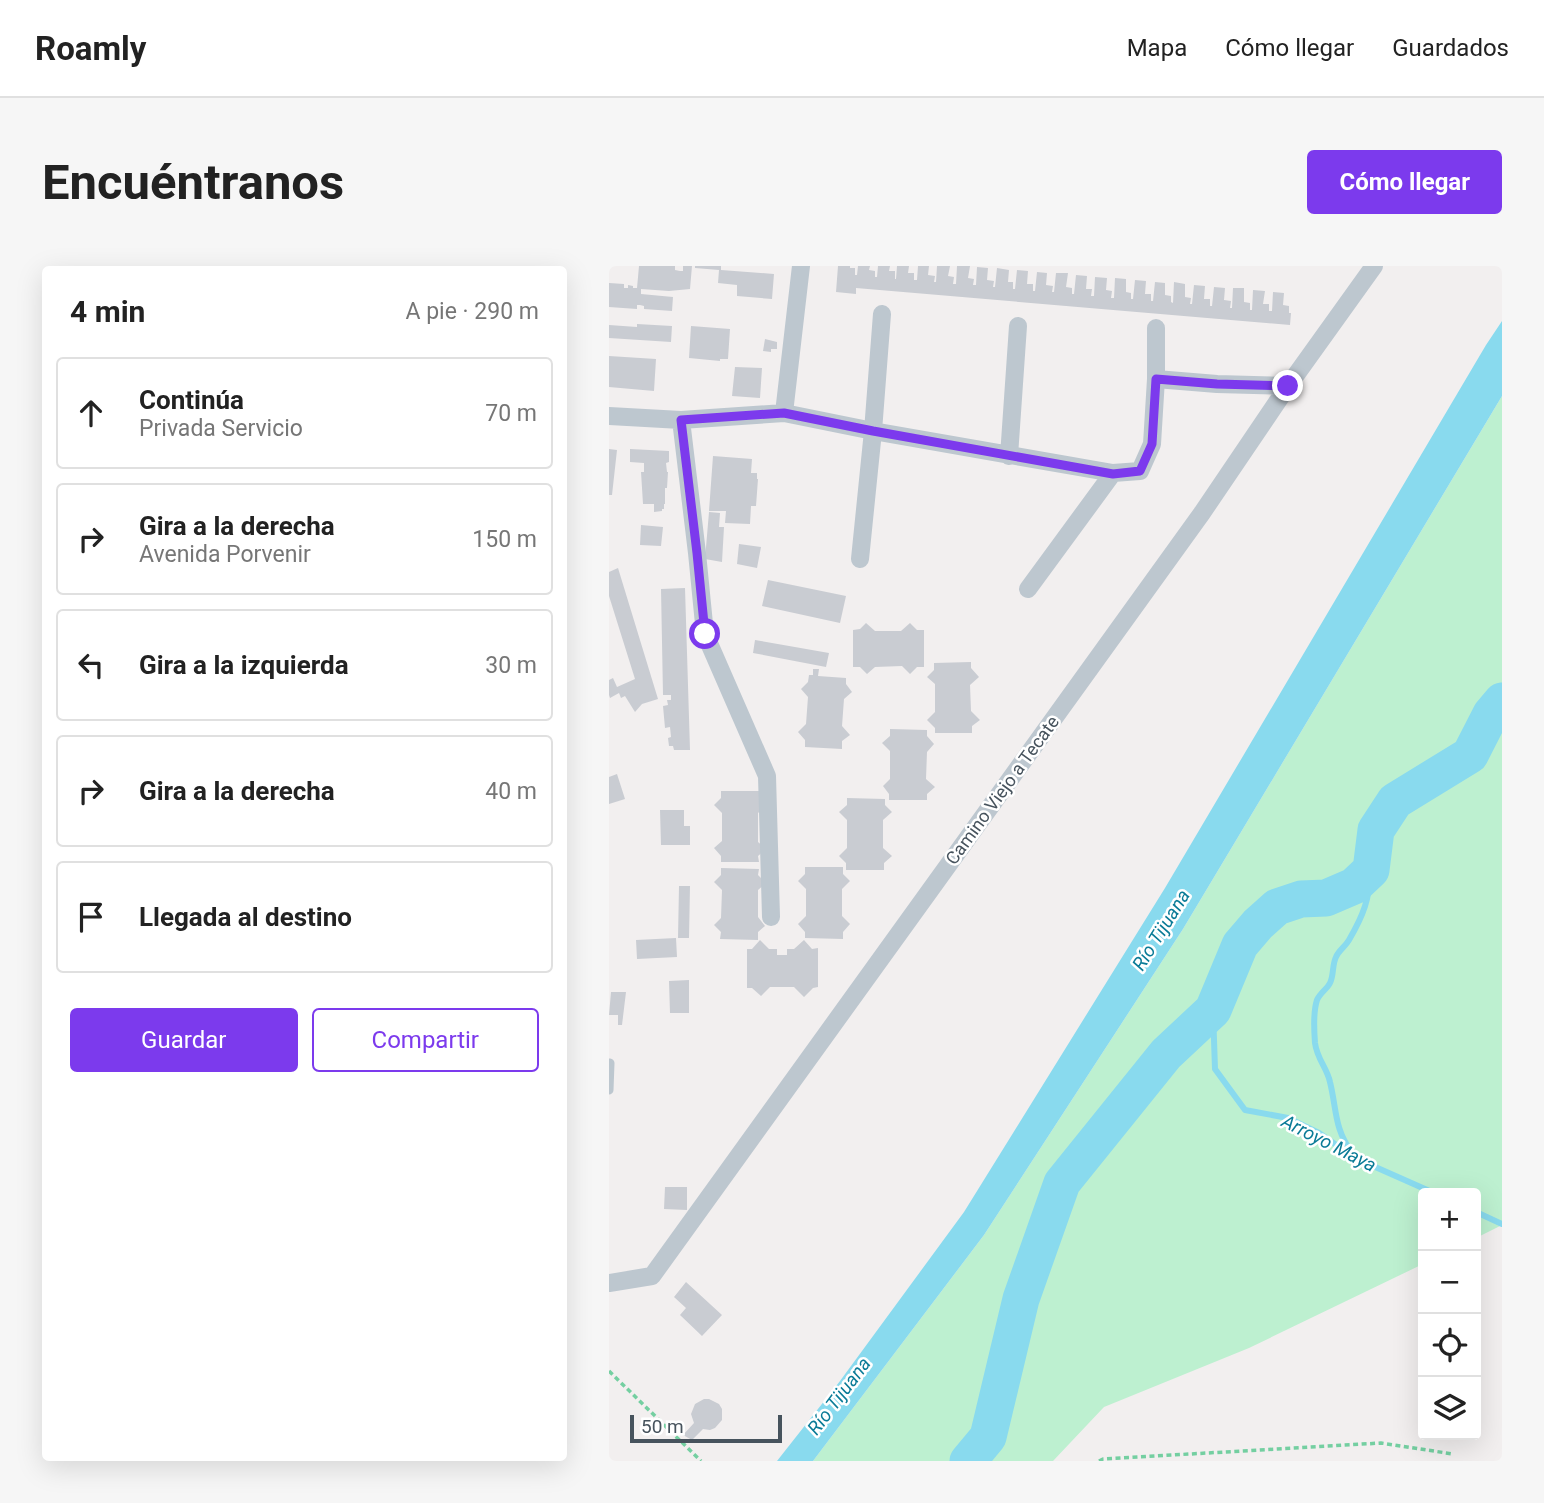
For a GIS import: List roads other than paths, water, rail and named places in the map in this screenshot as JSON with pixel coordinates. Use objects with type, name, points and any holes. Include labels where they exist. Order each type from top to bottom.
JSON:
[{"type":"street","points":[[784,413],[801,266]]},
{"type":"street","name":"Camino Viejo a Tecate","points":[[609,1283],[652,1276],[1202,513],[1374,266]]},
{"type":"street","points":[[860,559],[883,314]]},
{"type":"street","points":[[1009,456],[1018,326]]},
{"type":"street","points":[[609,416],[681,420],[784,413],[1113,474],[1140,471],[1152,444],[1156,328]]},
{"type":"street","points":[[1156,379],[1288,386]]},
{"type":"street","points":[[681,420],[705,634],[767,776],[771,917]]},
{"type":"street","points":[[1028,589],[1113,474]]},
{"type":"lane","points":[[609,1090],[610,1063]]},
{"type":"water","points":[[1502,321],[1502,396],[1183,929],[984,1235],[813,1461],[777,1461],[840,1381],[964,1212],[1165,888]]},
{"type":"waterway","name":"Río Tijuana","points":[[968,1461],[988,1437],[1021,1299],[1062,1183],[1166,1054],[1213,1010],[1240,945],[1258,924],[1277,907],[1301,899],[1326,898],[1354,886],[1371,870],[1376,830],[1395,801],[1470,755],[1491,714],[1502,701]]},
{"type":"waterway","points":[[1352,1153],[1339,1127],[1329,1077],[1316,1049],[1314,1015],[1317,1000],[1331,980],[1336,957],[1349,940],[1362,914],[1371,870]]},
{"type":"waterway","name":"Arroyo Maya","points":[[1213,1010],[1215,1069],[1245,1110],[1288,1118],[1319,1133],[1355,1158],[1423,1188]]},
{"type":"waterway","name":"Arroyo Maya","points":[[1481,1214],[1502,1224]]}]
